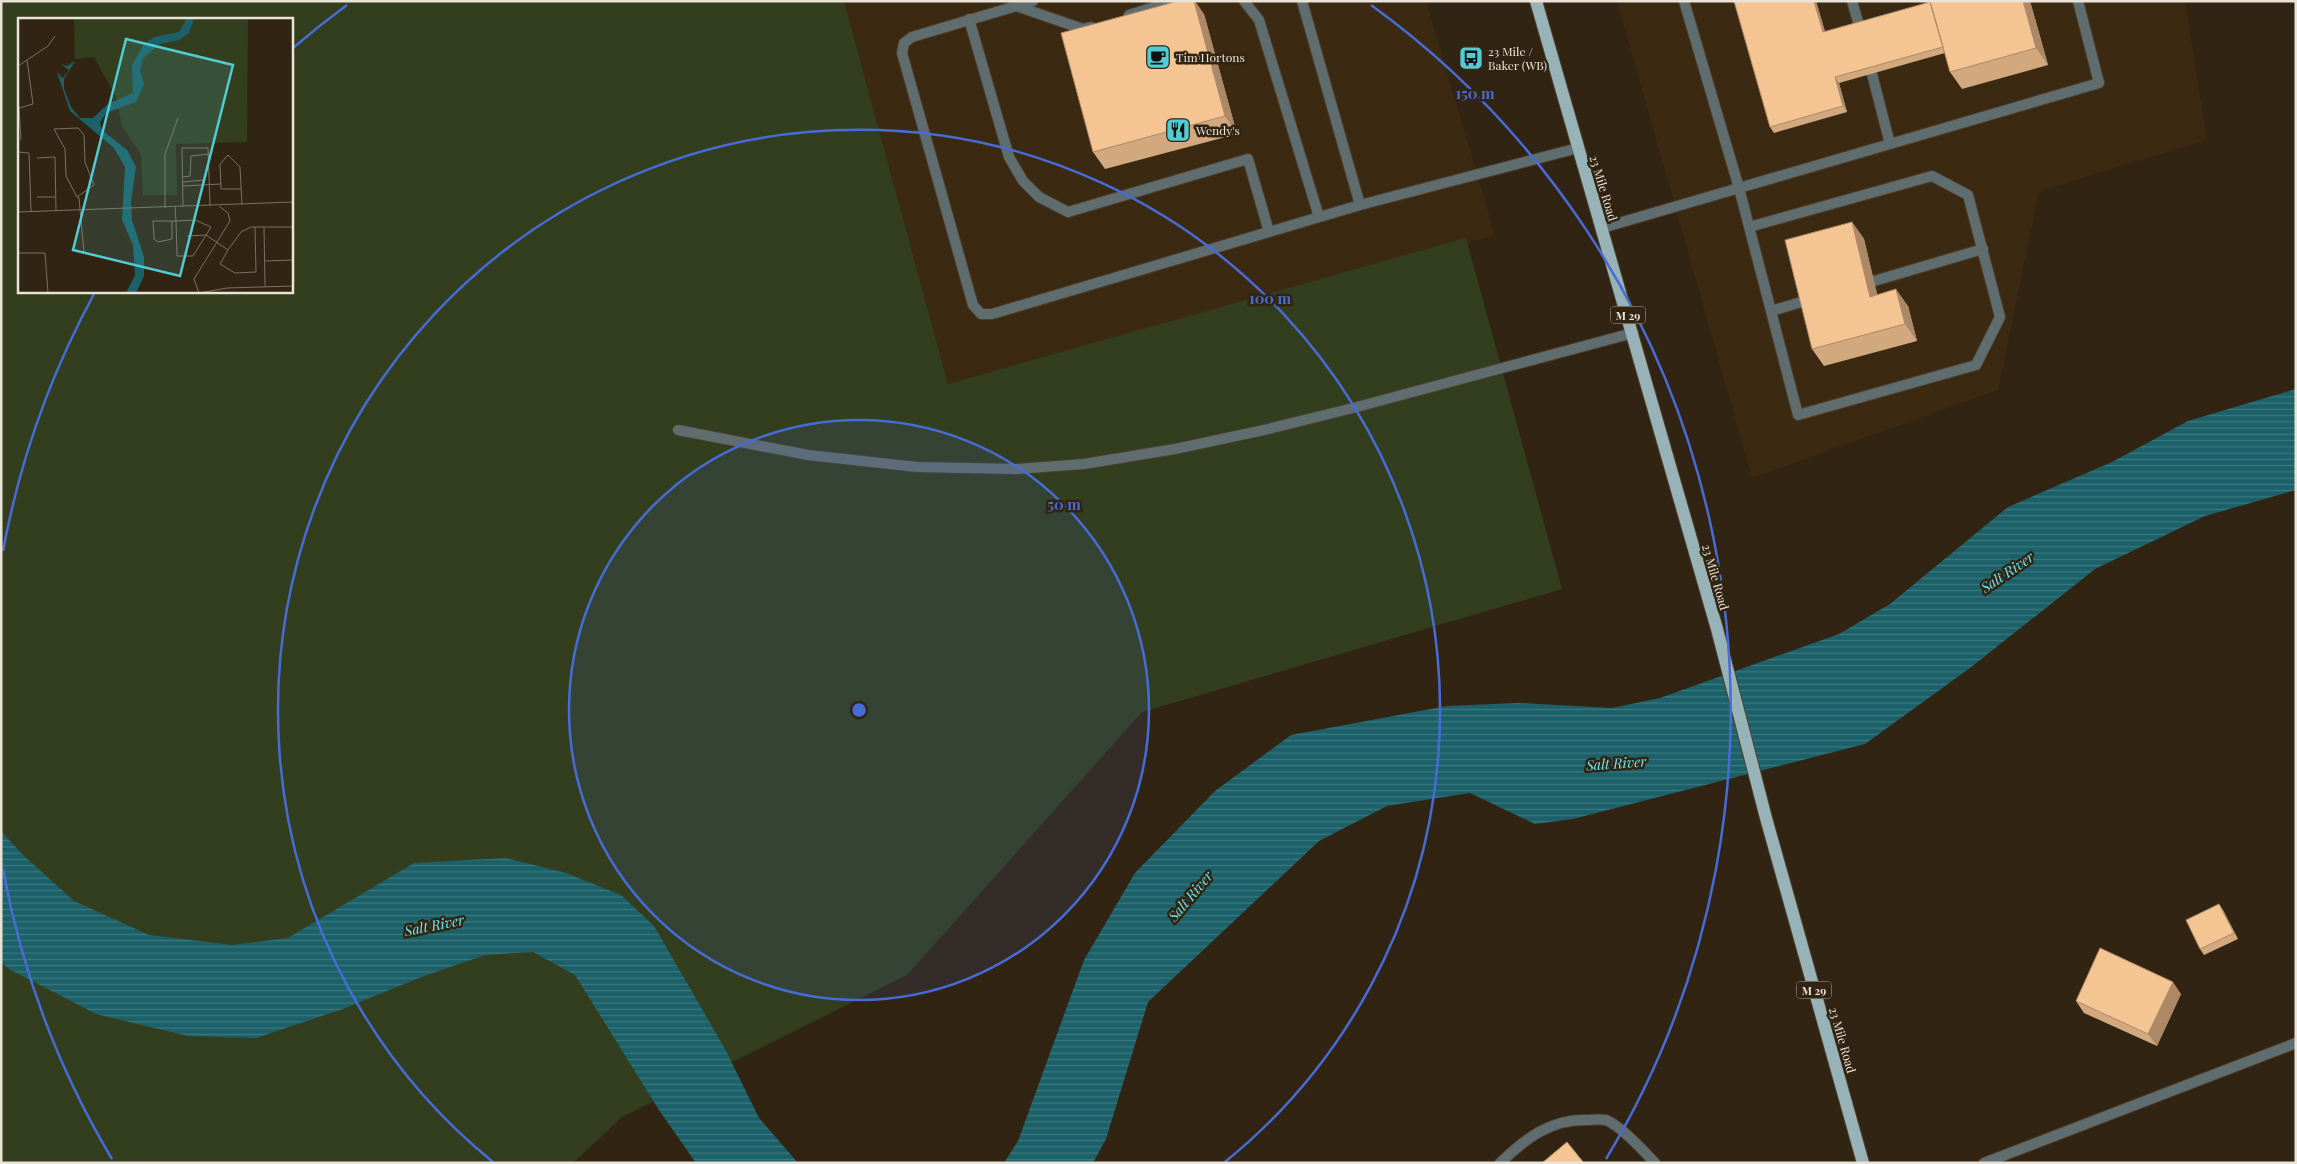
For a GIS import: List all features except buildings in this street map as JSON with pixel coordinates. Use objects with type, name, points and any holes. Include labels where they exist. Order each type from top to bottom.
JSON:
[{"type":"main road","name":"23 Mile Road","points":[[1536,1],[1717,629],[1766,818],[1862,1163]]},
{"type":"lane","points":[[1033,1],[969,19],[912,38],[904,43],[902,53],[973,305],[981,314],[992,314],[1360,205],[1578,148]]},
{"type":"lane","points":[[1119,18],[1173,1]]},
{"type":"lane","points":[[1244,1],[1259,20],[1319,217]]},
{"type":"lane","points":[[1302,1],[1360,205]]},
{"type":"lane","points":[[1684,1],[1739,188],[1749,227],[1798,415],[1976,365],[2000,317],[1968,195],[1932,176],[1749,227]]},
{"type":"lane","points":[[1852,1],[1860,29]]},
{"type":"lane","points":[[1602,228],[2099,83],[2078,1]]},
{"type":"lane","points":[[1016,6],[1083,29],[1101,24]]},
{"type":"lane","points":[[969,19],[1009,157],[1023,181],[1039,198],[1068,212],[1248,159],[1269,232]]},
{"type":"lane","points":[[1872,74],[1890,144]]},
{"type":"lane","points":[[1874,281],[1983,249]]},
{"type":"lane","points":[[1771,311],[1808,300]]},
{"type":"lane","points":[[678,430],[808,455],[917,467],[1016,469],[1084,464],[1175,449],[1272,428],[1633,333]]},
{"type":"lane","points":[[1984,1163],[2296,1043]]},
{"type":"lane","points":[[1500,1163],[1523,1141],[1537,1131],[1559,1123],[1580,1120],[1605,1120],[1623,1132],[1655,1163]]},
{"type":"shaded area","points":[[844,1],[1426,1],[1495,235],[948,384]]},
{"type":"shaded area","points":[[1617,1],[2185,1],[2207,140],[2039,191],[1998,390],[1752,478]]},
{"type":"green space","points":[[1,1],[844,1],[948,384],[1466,238],[1562,589],[1142,712],[907,975],[622,1117],[573,1163],[1,1163]]},
{"type":"water","name":"Salt River","points":[[2296,389],[2296,490],[2205,516],[2095,569],[1970,668],[1865,744],[1573,819],[1535,824],[1470,793],[1387,806],[1319,841],[1148,1002],[1106,1139],[1093,1163],[1004,1163],[1018,1141],[1084,960],[1135,873],[1215,791],[1291,735],[1447,706],[1518,703],[1612,708],[1660,698],[1839,634],[1890,604],[2008,507],[2112,462],[2188,421]]},
{"type":"water","name":"Salt River","points":[[1,831],[22,854],[74,901],[149,935],[233,945],[288,938],[414,863],[506,858],[566,873],[621,895],[654,926],[725,1049],[759,1118],[798,1163],[696,1163],[659,1110],[575,975],[533,952],[485,955],[424,976],[340,1010],[256,1038],[188,1036],[96,1014],[9,969],[1,962]]},
{"type":"place","name":"Tim Hortons","points":[[1158,57]]},
{"type":"place","name":"23 Mile / Baker (WB)","points":[[1471,58]]},
{"type":"place","name":"Wendy's","points":[[1178,130]]}]
